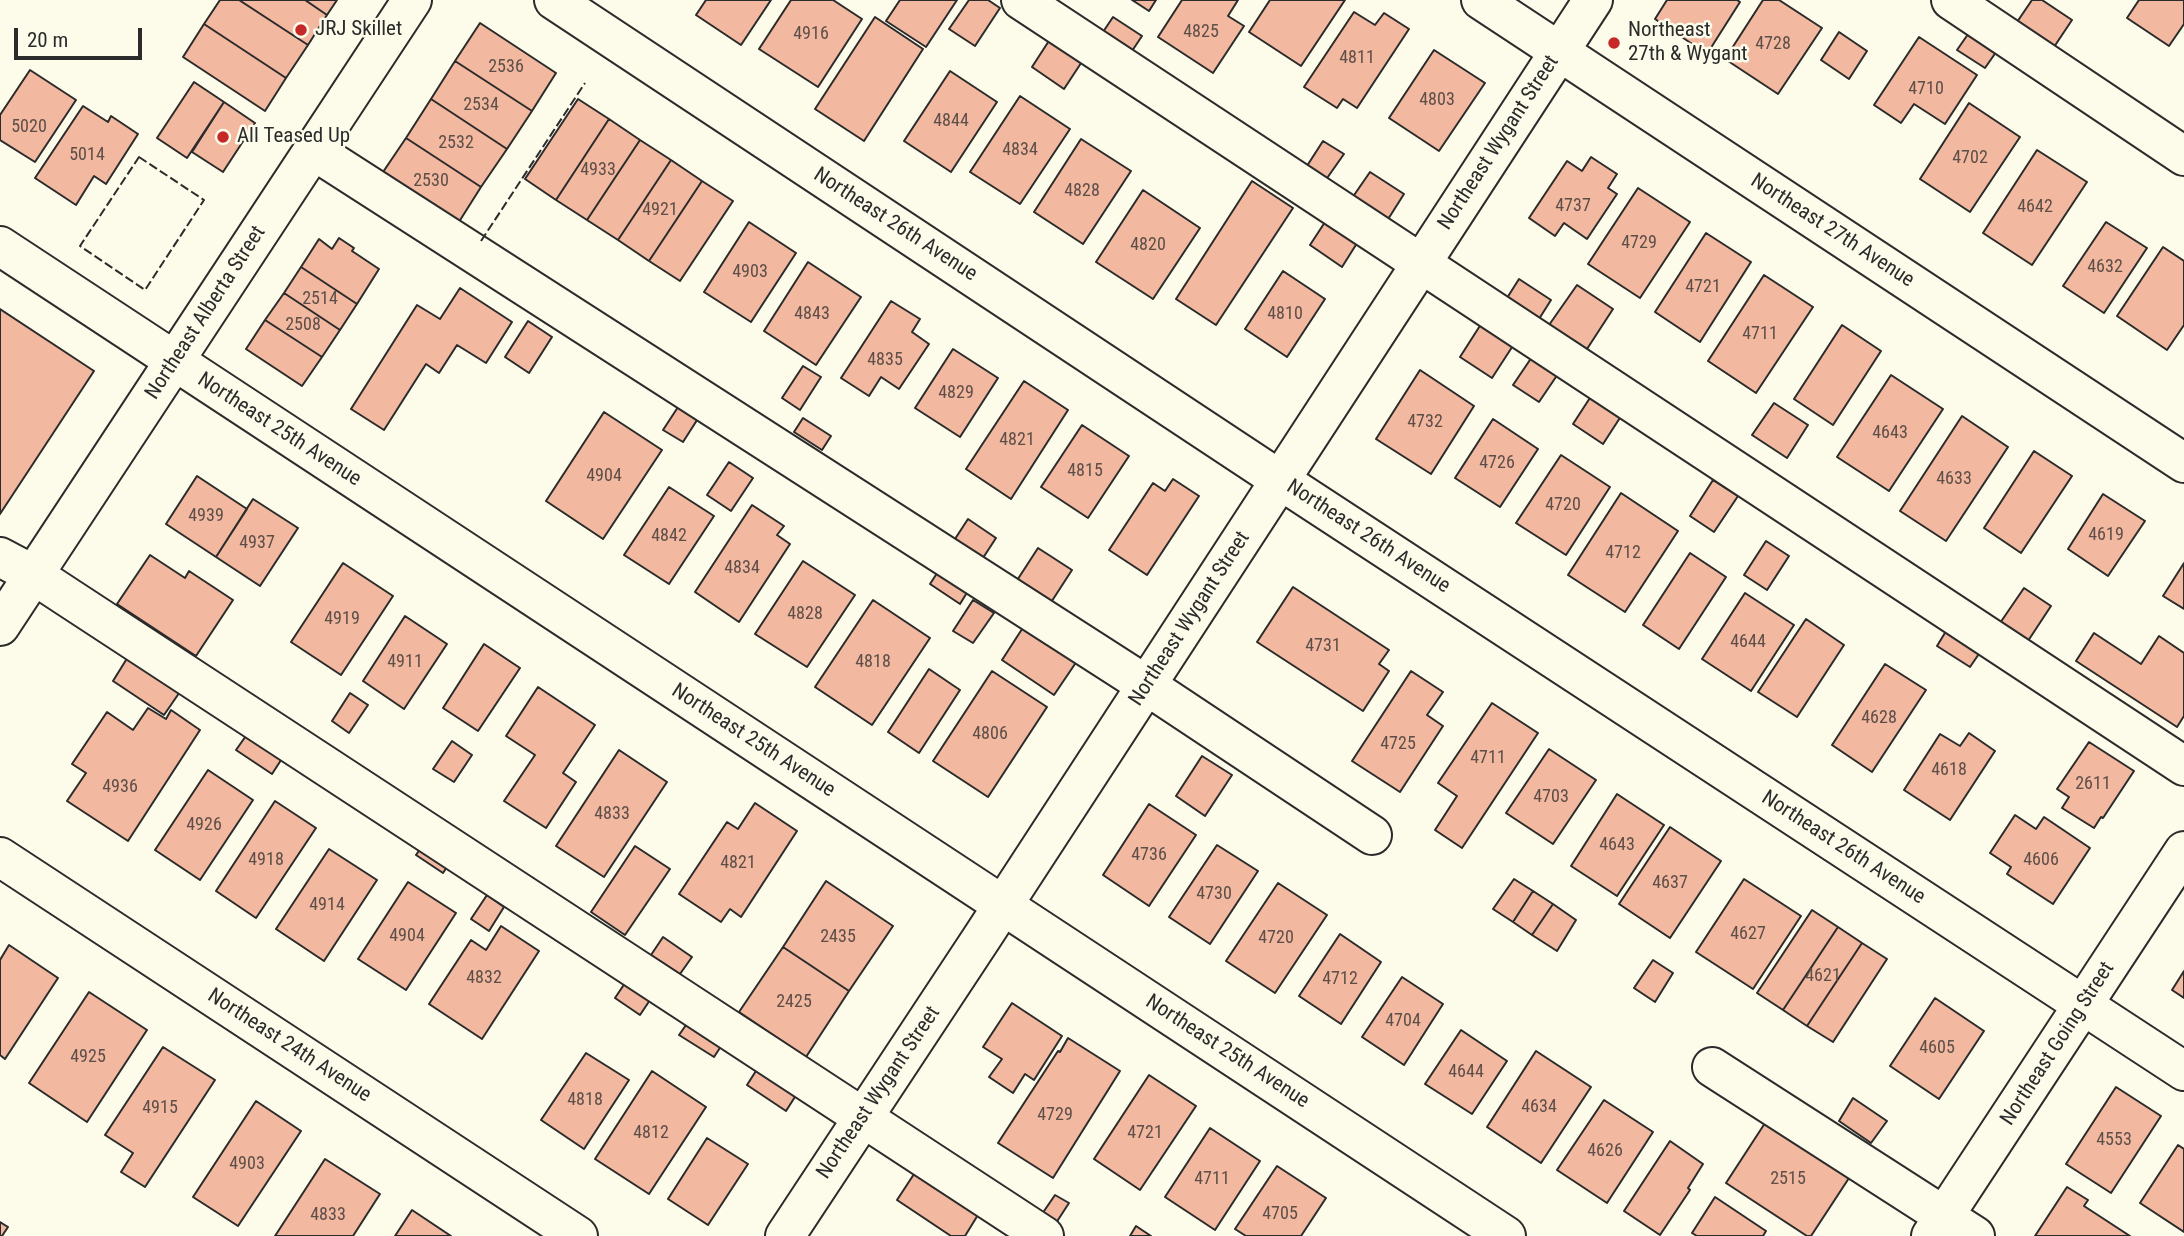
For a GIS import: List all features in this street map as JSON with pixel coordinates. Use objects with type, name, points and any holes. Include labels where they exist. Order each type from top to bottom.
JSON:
[{"type":"street","name":"Northeast Alberta Street","points":[[0,626],[412,0]]},
{"type":"street","name":"Northeast 26th Avenue","points":[[554,0],[1280,480],[2184,1071]]},
{"type":"street","points":[[1021,0],[2184,766]]},
{"type":"street","name":"Northeast 27th Avenue","points":[[1480,0],[2184,463]]},
{"type":"street","name":"Northeast Wygant Street","points":[[785,1236],[1593,0]]},
{"type":"street","points":[[1951,0],[2184,156]]},
{"type":"street","points":[[313,150],[1146,685],[1372,835]]},
{"type":"street","name":"Northeast 25th Avenue","points":[[0,246],[1506,1236]]},
{"type":"street","points":[[0,557],[34,575],[1044,1236]]},
{"type":"street","name":"Northeast Going Street","points":[[1950,1229],[2083,1004],[2184,851]]},
{"type":"street","name":"Northeast 24th Avenue","points":[[0,857],[578,1236]]},
{"type":"street","points":[[1712,1067],[1950,1229]]},
{"type":"building","points":[[220,0],[239,0],[308,45],[286,78],[204,24]]},
{"type":"building","name":"JRJ Skillet","points":[[239,0],[305,0],[327,15],[308,45]]},
{"type":"building","points":[[305,0],[337,0],[327,15]]},
{"type":"building","points":[[706,0],[771,0],[741,45],[696,15]]},
{"type":"building","points":[[791,0],[833,0],[862,19],[818,87],[759,49]]},
{"type":"building","points":[[900,0],[957,0],[926,47],[886,21]]},
{"type":"building","points":[[969,0],[988,0],[1000,8],[975,46],[949,29]]},
{"type":"building","points":[[1132,0],[1156,0],[1149,11]]},
{"type":"building","points":[[1182,0],[1238,0],[1228,16],[1244,26],[1213,73],[1158,37]]},
{"type":"building","points":[[1270,0],[1345,0],[1301,66],[1249,32]]},
{"type":"building","points":[[1667,0],[1740,2],[1707,54],[1655,19]]},
{"type":"building","points":[[1763,0],[1779,0],[1822,28],[1778,94],[1725,59]]},
{"type":"building","points":[[2032,0],[2042,0],[2072,20],[2052,50],[2015,25]]},
{"type":"building","points":[[2139,0],[2184,0],[2184,24],[2169,46],[2127,18]]},
{"type":"building","points":[[1354,12],[1375,25],[1384,13],[1409,29],[1357,108],[1343,99],[1337,108],[1304,87]]},
{"type":"building","points":[[875,17],[923,49],[864,141],[815,109]]},
{"type":"building","points":[[1113,17],[1142,36],[1130,54],[1101,35]]},
{"type":"building","points":[[480,23],[556,73],[532,111],[455,61]]},
{"type":"building","points":[[204,24],[286,78],[265,111],[183,57]]},
{"type":"building","points":[[1973,27],[2001,45],[1985,68],[1957,50]]},
{"type":"building","points":[[1839,32],[1867,51],[1849,79],[1821,60]]},
{"type":"building","points":[[1054,33],[1087,54],[1064,89],[1032,67]]},
{"type":"building","points":[[1919,37],[1977,75],[1945,124],[1914,104],[1901,123],[1874,105]]},
{"type":"building","points":[[1434,50],[1485,83],[1439,151],[1389,118]]},
{"type":"building","points":[[455,61],[532,111],[507,149],[431,99]]},
{"type":"building","points":[[30,70],[76,100],[35,162],[0,140],[0,115]]},
{"type":"building","points":[[950,71],[997,102],[951,172],[904,141]]},
{"type":"building","points":[[194,82],[224,102],[187,158],[157,138]]},
{"type":"building","points":[[1020,96],[1070,129],[1020,204],[970,172]]},
{"type":"building","points":[[431,99],[507,149],[481,187],[406,138]]},
{"type":"building","points":[[578,99],[609,119],[556,200],[525,179]]},
{"type":"building","name":"All Teased Up","points":[[224,102],[255,123],[223,172],[192,152]]},
{"type":"building","points":[[1969,103],[2020,137],[1970,212],[1920,179]]},
{"type":"building","points":[[83,106],[108,122],[111,116],[138,134],[106,184],[94,176],[76,205],[35,178]]},
{"type":"building","points":[[609,119],[640,140],[587,220],[556,200]]},
{"type":"building","points":[[406,138],[481,187],[457,225],[381,175]]},
{"type":"building","points":[[1081,139],[1131,171],[1083,244],[1034,212]]},
{"type":"building","points":[[640,140],[671,160],[618,240],[587,220]]},
{"type":"building","points":[[1323,141],[1344,154],[1325,181],[1305,169]]},
{"type":"building","points":[[2037,150],[2087,182],[2032,265],[1983,233]]},
{"type":"building","points":[[1591,157],[1617,174],[1608,188],[1617,194],[1587,239],[1564,223],[1555,236],[1529,218],[1567,161],[1582,171]]},
{"type":"building","points":[[671,160],[702,181],[649,261],[618,240]]},
{"type":"building","points":[[1370,172],[1404,194],[1385,224],[1350,201]]},
{"type":"building","points":[[702,181],[733,201],[680,281],[649,261]]},
{"type":"building","points":[[1252,181],[1293,208],[1216,325],[1176,299]]},
{"type":"building","points":[[1638,188],[1690,222],[1640,298],[1588,264]]},
{"type":"building","points":[[1143,190],[1200,228],[1153,299],[1096,262]]},
{"type":"building","points":[[1327,219],[1359,240],[1342,267],[1310,245]]},
{"type":"building","points":[[749,222],[796,253],[751,322],[704,292]]},
{"type":"building","points":[[2106,222],[2147,248],[2104,313],[2063,286]]},
{"type":"building","points":[[1706,233],[1751,262],[1700,342],[1655,312]]},
{"type":"building","points":[[339,238],[354,248],[352,251],[379,269],[357,304],[301,267],[319,239],[332,249]]},
{"type":"building","points":[[2163,247],[2184,261],[2184,325],[2167,350],[2117,316]]},
{"type":"building","points":[[808,262],[861,297],[816,365],[764,331]]},
{"type":"building","points":[[301,267],[357,304],[340,330],[284,293]]},
{"type":"building","points":[[1283,271],[1325,299],[1287,357],[1245,329]]},
{"type":"building","points":[[1764,275],[1813,307],[1756,393],[1708,361]]},
{"type":"building","points":[[1519,279],[1551,300],[1539,319],[1507,298]]},
{"type":"building","points":[[1577,285],[1613,309],[1587,349],[1549,325]]},
{"type":"building","points":[[460,288],[512,322],[486,363],[457,345],[439,373],[426,364],[384,430],[351,409],[417,305],[440,319]]},
{"type":"building","points":[[284,293],[340,330],[322,357],[265,320]]},
{"type":"building","points":[[891,301],[920,319],[912,332],[929,344],[899,389],[881,377],[869,396],[841,378]]},
{"type":"building","points":[[0,309],[94,371],[0,514]]},
{"type":"building","points":[[265,320],[322,357],[302,386],[246,349]]},
{"type":"building","points":[[528,321],[552,337],[529,373],[505,357]]},
{"type":"building","points":[[1483,321],[1516,341],[1492,378],[1460,357]]},
{"type":"building","points":[[1842,325],[1881,351],[1833,425],[1794,399]]},
{"type":"building","points":[[953,349],[998,378],[960,437],[915,408]]},
{"type":"building","points":[[1536,351],[1562,368],[1539,402],[1513,385]]},
{"type":"building","points":[[803,366],[821,377],[800,410],[782,398]]},
{"type":"building","points":[[1420,370],[1474,406],[1431,474],[1376,439]]},
{"type":"building","points":[[1891,375],[1943,409],[1889,491],[1837,457]]},
{"type":"building","points":[[1024,381],[1068,410],[1011,499],[966,469]]},
{"type":"building","points":[[1597,387],[1627,407],[1603,444],[1573,424]]},
{"type":"building","points":[[1774,403],[1808,425],[1787,458],[1752,435]]},
{"type":"building","points":[[680,404],[699,417],[683,442],[663,430]]},
{"type":"building","points":[[604,412],[662,450],[603,539],[546,501]]},
{"type":"building","points":[[1962,416],[2008,447],[1946,541],[1900,511]]},
{"type":"building","points":[[803,418],[831,436],[822,450],[794,432]]},
{"type":"building","points":[[1493,419],[1538,449],[1500,507],[1455,478]]},
{"type":"building","points":[[1082,425],[1129,456],[1088,518],[1041,487]]},
{"type":"building","points":[[2034,451],[2072,476],[2021,553],[1984,528]]},
{"type":"building","points":[[1561,455],[1610,487],[1566,555],[1516,523]]},
{"type":"building","points":[[729,462],[753,478],[731,511],[707,495]]},
{"type":"building","points":[[197,476],[247,509],[216,557],[166,524]]},
{"type":"building","points":[[1173,479],[1199,496],[1147,575],[1109,550],[1153,483],[1165,491]]},
{"type":"building","points":[[1713,480],[1738,496],[1714,532],[1690,516]]},
{"type":"building","points":[[669,487],[714,516],[669,584],[624,555]]},
{"type":"building","points":[[1621,493],[1678,531],[1625,612],[1568,575]]},
{"type":"building","points":[[2103,494],[2145,521],[2108,576],[2068,549]]},
{"type":"building","points":[[253,499],[298,528],[260,586],[216,557]]},
{"type":"building","points":[[752,505],[784,526],[777,535],[790,544],[739,622],[695,592]]},
{"type":"building","points":[[968,519],[996,538],[981,561],[953,542]]},
{"type":"building","points":[[1766,541],[1789,556],[1767,590],[1744,575]]},
{"type":"building","points":[[1038,548],[1072,570],[1048,607],[1014,585]]},
{"type":"building","points":[[1690,553],[1726,577],[1679,649],[1643,625]]},
{"type":"building","points":[[150,555],[185,578],[189,571],[233,600],[196,656],[117,604]]},
{"type":"building","points":[[803,561],[855,595],[807,667],[755,634]]},
{"type":"building","points":[[343,563],[393,596],[341,675],[291,642]]},
{"type":"building","points":[[2184,563],[2184,609],[2163,596]]},
{"type":"building","points":[[941,567],[971,586],[960,604],[930,584]]},
{"type":"building","points":[[1293,587],[1389,650],[1379,664],[1389,671],[1363,711],[1257,642]]},
{"type":"building","points":[[2024,588],[2051,606],[2026,644],[1998,626]]},
{"type":"building","points":[[1745,593],[1794,625],[1751,691],[1702,659]]},
{"type":"building","points":[[873,600],[930,638],[872,725],[815,687]]},
{"type":"building","points":[[973,600],[994,613],[973,643],[953,631]]},
{"type":"building","points":[[405,616],[447,644],[404,709],[363,681]]},
{"type":"building","points":[[1806,619],[1844,645],[1797,717],[1758,692]]},
{"type":"building","points":[[1951,623],[1985,645],[1970,667],[1937,646]]},
{"type":"building","points":[[1024,626],[1077,661],[1054,695],[1002,660]]},
{"type":"building","points":[[2094,633],[2141,664],[2159,636],[2184,653],[2184,716],[2177,727],[2076,661]]},
{"type":"building","points":[[484,644],[520,668],[478,731],[443,708]]},
{"type":"building","points":[[131,652],[184,686],[164,715],[113,681]]},
{"type":"building","points":[[1885,664],[1926,690],[1872,772],[1832,745]]},
{"type":"building","points":[[929,669],[960,690],[919,753],[888,732]]},
{"type":"building","points":[[992,671],[1047,707],[988,797],[933,761]]},
{"type":"building","points":[[1411,671],[1443,692],[1427,715],[1443,726],[1400,792],[1352,761]]},
{"type":"building","points":[[538,687],[595,725],[563,773],[576,782],[546,828],[504,801],[535,755],[506,736]]},
{"type":"building","points":[[350,693],[368,705],[349,733],[332,721]]},
{"type":"building","points":[[1492,703],[1538,733],[1462,848],[1435,830],[1457,796],[1438,783]]},
{"type":"building","points":[[148,708],[166,719],[171,710],[200,730],[128,841],[67,801],[86,773],[72,764],[107,712],[133,730]]},
{"type":"building","points":[[248,733],[283,757],[272,774],[236,750]]},
{"type":"building","points":[[1969,733],[1995,751],[1950,820],[1904,790],[1940,734],[1960,746]]},
{"type":"building","points":[[452,741],[472,755],[454,782],[433,769]]},
{"type":"building","points":[[2089,742],[2134,771],[2094,828],[2062,808],[2069,797],[2057,789]]},
{"type":"building","points":[[1549,749],[1596,780],[1553,844],[1506,813]]},
{"type":"building","points":[[619,750],[667,782],[604,877],[556,846]]},
{"type":"building","points":[[1202,756],[1232,775],[1205,816],[1176,796]]},
{"type":"building","points":[[208,770],[253,800],[200,880],[155,850]]},
{"type":"building","points":[[1617,794],[1664,825],[1617,896],[1571,866]]},
{"type":"building","points":[[275,801],[316,828],[256,918],[216,891]]},
{"type":"building","points":[[755,803],[797,831],[741,917],[730,909],[721,922],[679,894],[727,822],[738,829]]},
{"type":"building","points":[[1149,804],[1196,835],[1149,906],[1103,875]]},
{"type":"building","points":[[2015,815],[2036,829],[2044,817],[2090,848],[2053,904],[2007,874],[2011,867],[1990,853]]},
{"type":"building","points":[[1670,827],[1721,861],[1670,938],[1619,904]]},
{"type":"building","points":[[429,836],[456,853],[443,873],[416,855]]},
{"type":"building","points":[[1217,845],[1258,871],[1210,944],[1169,917]]},
{"type":"building","points":[[635,846],[670,869],[625,935],[591,912]]},
{"type":"building","points":[[329,849],[377,880],[324,961],[276,929]]},
{"type":"building","points":[[1514,879],[1533,891],[1513,922],[1493,909]]},
{"type":"building","points":[[1744,879],[1801,916],[1753,989],[1696,952]]},
{"type":"building","points":[[826,881],[893,926],[849,991],[783,947]]},
{"type":"building","points":[[408,882],[456,913],[406,990],[358,959]]},
{"type":"building","points":[[1278,883],[1327,915],[1275,993],[1226,961]]},
{"type":"building","points":[[1533,891],[1553,904],[1532,935],[1513,922]]},
{"type":"building","points":[[487,895],[504,907],[489,931],[471,919]]},
{"type":"building","points":[[1553,904],[1576,920],[1557,951],[1532,935]]},
{"type":"building","points":[[1812,910],[1838,927],[1783,1010],[1757,993]]},
{"type":"building","points":[[501,926],[539,951],[482,1039],[429,1004],[471,940],[486,950]]},
{"type":"building","points":[[1838,927],[1862,943],[1807,1026],[1783,1010]]},
{"type":"building","points":[[1340,934],[1381,962],[1341,1024],[1299,996]]},
{"type":"building","points":[[663,937],[692,957],[680,974],[651,955]]},
{"type":"building","points":[[1862,943],[1887,959],[1833,1042],[1807,1026]]},
{"type":"building","points":[[9,945],[58,978],[5,1059],[0,1055],[0,960]]},
{"type":"building","points":[[783,947],[849,991],[806,1057],[739,1012]]},
{"type":"building","points":[[1653,960],[1673,973],[1655,1002],[1634,988]]},
{"type":"building","points":[[2184,971],[2184,998],[2172,990]]},
{"type":"building","points":[[629,977],[654,994],[640,1015],[615,998]]},
{"type":"building","points":[[1402,977],[1443,1004],[1404,1065],[1362,1037]]},
{"type":"building","points":[[89,992],[147,1030],[87,1122],[29,1083]]},
{"type":"building","points":[[1935,998],[1984,1031],[1939,1099],[1890,1066]]},
{"type":"building","points":[[1012,1003],[1062,1036],[1034,1080],[1025,1074],[1013,1093],[989,1077],[1002,1059],[983,1047]]},
{"type":"building","points":[[693,1015],[727,1037],[714,1057],[679,1035]]},
{"type":"building","points":[[1461,1030],[1507,1061],[1472,1114],[1425,1084]]},
{"type":"building","points":[[1068,1038],[1120,1071],[1053,1178],[998,1143]]},
{"type":"building","points":[[163,1047],[215,1080],[145,1187],[121,1172],[133,1153],[105,1135]]},
{"type":"building","points":[[1536,1051],[1591,1087],[1541,1163],[1487,1127]]},
{"type":"building","points":[[586,1053],[629,1080],[584,1149],[541,1120]]},
{"type":"building","points":[[761,1063],[800,1089],[786,1111],[747,1085]]},
{"type":"building","points":[[652,1071],[706,1107],[649,1194],[595,1159]]},
{"type":"building","points":[[1149,1075],[1196,1106],[1140,1190],[1094,1159]]},
{"type":"building","points":[[2116,1087],[2161,1116],[2111,1193],[2066,1164]]},
{"type":"building","points":[[1853,1098],[1887,1121],[1871,1143],[1839,1121]]},
{"type":"building","points":[[1604,1100],[1653,1132],[1607,1203],[1557,1170]]},
{"type":"building","points":[[256,1101],[301,1131],[238,1226],[193,1197]]},
{"type":"building","points":[[1767,1120],[1851,1175],[1811,1236],[1807,1236],[1726,1183]]},
{"type":"building","points":[[1210,1128],[1260,1161],[1215,1230],[1165,1197]]},
{"type":"building","points":[[707,1138],[748,1164],[708,1225],[668,1199]]},
{"type":"building","points":[[1670,1141],[1703,1164],[1688,1188],[1690,1190],[1660,1235],[1624,1211]]},
{"type":"building","points":[[2178,1145],[2184,1149],[2184,1232],[2140,1203]]},
{"type":"building","points":[[325,1159],[380,1194],[353,1236],[275,1236]]},
{"type":"building","points":[[1277,1166],[1326,1198],[1301,1236],[1246,1236],[1235,1229]]},
{"type":"building","points":[[918,1168],[981,1210],[965,1236],[951,1236],[897,1200]]},
{"type":"building","points":[[2067,1187],[2088,1200],[2084,1206],[2130,1236],[2035,1236]]},
{"type":"building","points":[[1055,1195],[1069,1203],[1056,1223],[1042,1214]]},
{"type":"building","points":[[1715,1197],[1766,1231],[1763,1236],[1697,1236],[1692,1233]]},
{"type":"building","points":[[412,1210],[451,1236],[395,1236]]},
{"type":"building","points":[[0,1222],[8,1227],[2,1236],[0,1236]]},
{"type":"building","points":[[1136,1226],[1151,1236],[1130,1236]]},
{"type":"fence","points":[[481,241],[585,83]]},
{"type":"fence","points":[[139,157],[204,200],[145,290],[80,246],[139,157]]},
{"type":"place","name":"JRJ Skillet","points":[[301,30]]},
{"type":"place","name":"Northeast 27th & Wygant","points":[[1614,43]]},
{"type":"place","name":"All Teased Up","points":[[223,137]]}]
